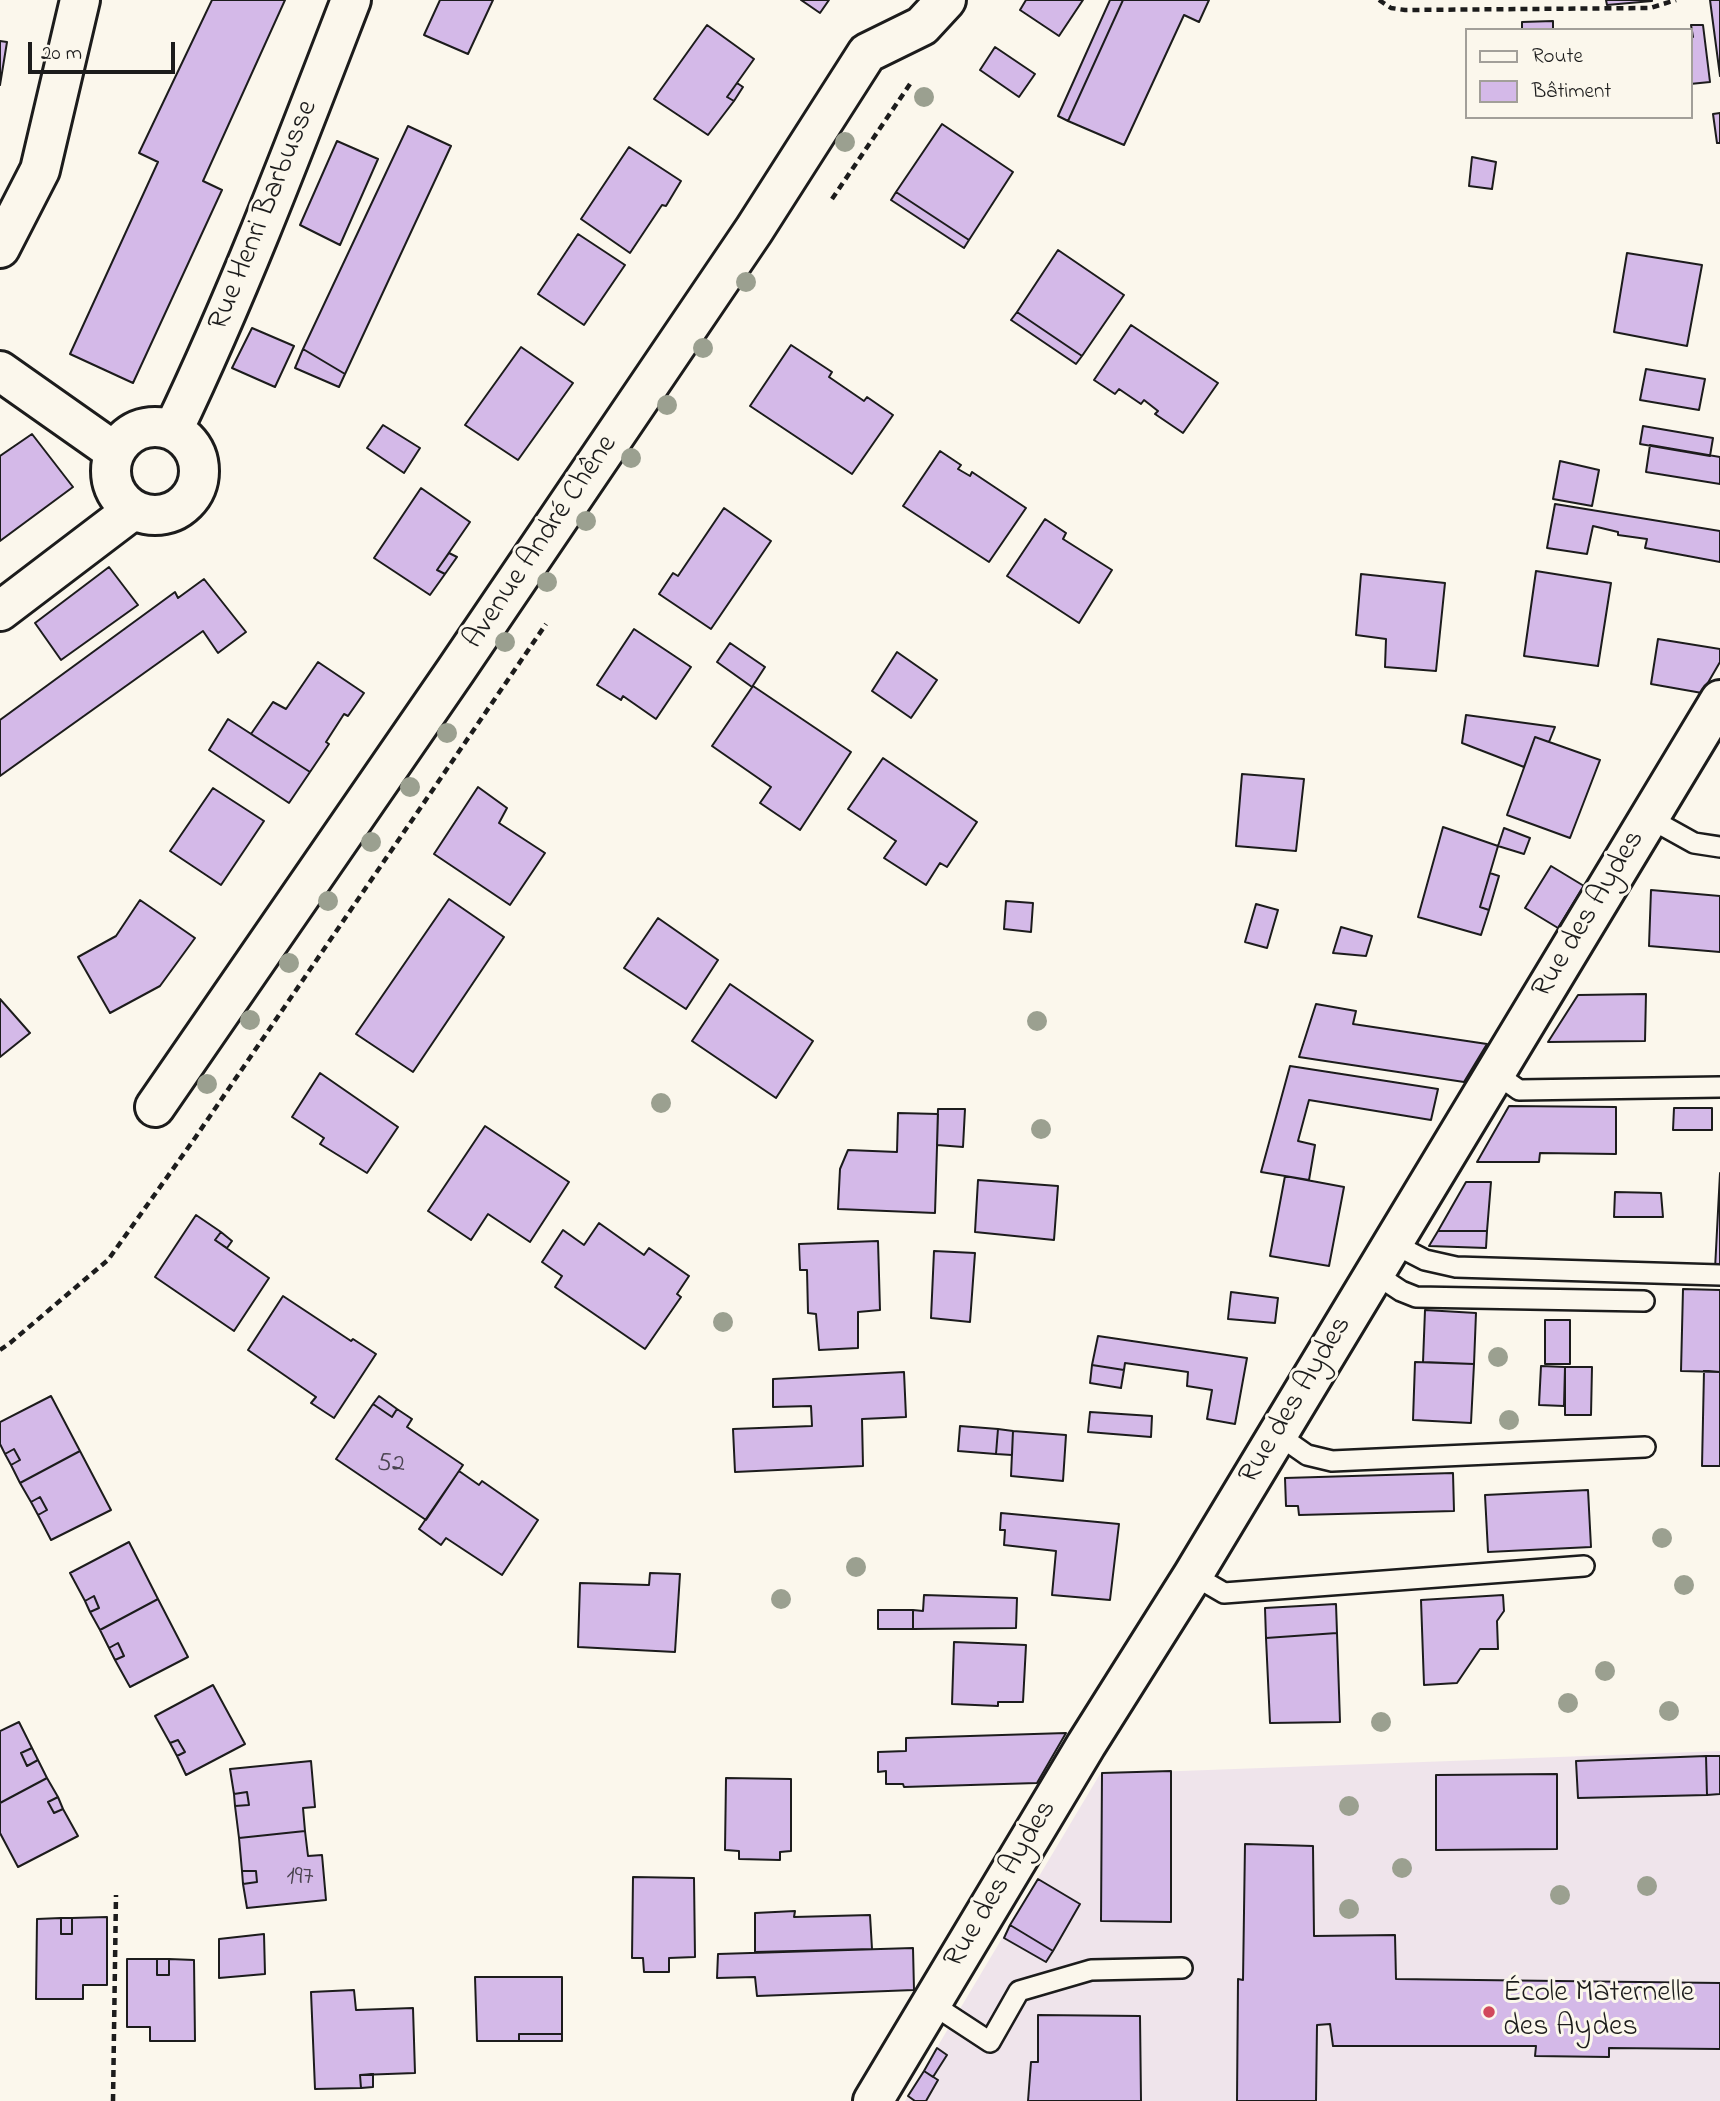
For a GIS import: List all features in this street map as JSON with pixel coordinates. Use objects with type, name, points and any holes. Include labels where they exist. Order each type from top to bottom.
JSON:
[{"type":"street","points":[[0,248],[40,170],[80,0]]},
{"type":"street","name":"Rue Henri Barbusse","points":[[173,430],[207,360],[254,249],[351,0]]},
{"type":"street","name":"Avenue André Chêne","points":[[155,1107],[754,230],[867,53],[922,26],[946,0]]},
{"type":"street","points":[[0,371],[115,452]]},
{"type":"street","points":[[146,427],[173,430],[195,450],[200,479],[195,493],[185,505],[160,516],[145,515],[122,502],[111,478],[111,464],[122,440],[134,432],[146,427]]},
{"type":"street","points":[[0,611],[133,510]]},
{"type":"street","name":"Rue des Aydes","points":[[873,2101],[1720,700]]},
{"type":"lane","points":[[1649,818],[1694,843],[1720,847]]},
{"type":"lane","points":[[1495,1073],[1519,1090],[1720,1087]]},
{"type":"lane","points":[[1383,1258],[1425,1260],[1456,1267],[1720,1275]]},
{"type":"lane","points":[[1383,1258],[1401,1291],[1416,1297],[1644,1301]]},
{"type":"lane","points":[[1277,1434],[1307,1455],[1332,1461],[1645,1447]]},
{"type":"lane","points":[[1193,1575],[1224,1593],[1584,1566]]},
{"type":"lane","points":[[932,2004],[990,2042],[1019,1991],[1091,1970],[1182,1968]]},
{"type":"path","points":[[1379,0],[1391,8],[1418,10],[1650,8],[1676,0]]},
{"type":"path","points":[[113,2101],[116,1895]]},
{"type":"shaded area","points":[[1720,1751],[1720,2101],[905,2101],[1100,1774]]},
{"type":"building","points":[[212,0],[285,0],[203,181],[222,190],[133,383],[70,354],[158,162],[139,153]]},
{"type":"building","points":[[440,0],[493,0],[468,54],[424,35]]},
{"type":"building","points":[[801,0],[829,0],[820,13]]},
{"type":"building","points":[[1026,0],[1083,0],[1059,36],[1020,10]]},
{"type":"building","points":[[1110,0],[1123,0],[1068,121],[1058,116]]},
{"type":"building","points":[[1123,0],[1209,0],[1199,22],[1184,15],[1124,145],[1068,121]]},
{"type":"building","points":[[1606,0],[1652,0],[1652,1],[1607,5]]},
{"type":"building","points":[[1710,0],[1720,0],[1720,76]]},
{"type":"building","points":[[1553,21],[1553,28],[1522,28],[1522,22]]},
{"type":"building","points":[[707,25],[754,59],[727,97],[734,101],[708,135],[654,99]]},
{"type":"building","points":[[1691,25],[1703,25],[1710,82],[1692,84]]},
{"type":"building","points":[[0,41],[7,42],[0,85]]},
{"type":"building","points":[[995,47],[1035,74],[1019,97],[980,70]]},
{"type":"building","points":[[737,83],[743,87],[734,101],[727,97]]},
{"type":"building","points":[[1720,113],[1720,143],[1717,143],[1713,114]]},
{"type":"building","points":[[942,124],[1013,172],[969,240],[896,192]]},
{"type":"building","points":[[408,126],[451,146],[345,374],[303,349]]},
{"type":"building","points":[[337,141],[378,159],[340,245],[300,225]]},
{"type":"building","points":[[629,147],[681,181],[666,206],[662,205],[630,253],[581,219]]},
{"type":"building","points":[[1472,157],[1496,162],[1492,189],[1469,186]]},
{"type":"building","points":[[896,192],[969,240],[964,248],[891,200]]},
{"type":"building","points":[[578,234],[625,265],[584,325],[538,294]]},
{"type":"building","points":[[1058,250],[1124,295],[1082,356],[1017,312]]},
{"type":"building","points":[[1627,253],[1702,265],[1687,346],[1614,332]]},
{"type":"building","points":[[1017,312],[1082,356],[1076,364],[1011,320]]},
{"type":"building","points":[[1131,325],[1218,383],[1183,433],[1155,414],[1158,411],[1144,400],[1141,404],[1119,389],[1115,394],[1094,380]]},
{"type":"building","points":[[252,328],[294,346],[275,387],[232,368]]},
{"type":"building","points":[[791,345],[832,372],[829,377],[864,401],[867,397],[893,415],[852,474],[750,406]]},
{"type":"building","points":[[521,347],[573,383],[518,460],[465,425]]},
{"type":"building","points":[[303,349],[345,374],[339,387],[295,368]]},
{"type":"building","points":[[1646,369],[1705,379],[1699,410],[1640,400]]},
{"type":"building","points":[[383,425],[420,448],[404,473],[367,448]]},
{"type":"building","points":[[1643,426],[1713,438],[1710,456],[1640,444]]},
{"type":"building","points":[[32,434],[73,487],[0,541],[0,456]]},
{"type":"building","points":[[1650,445],[1720,457],[1720,484],[1646,472]]},
{"type":"building","points":[[940,451],[961,465],[958,469],[970,476],[972,472],[1026,508],[989,562],[903,506]]},
{"type":"building","points":[[1560,461],[1599,470],[1592,506],[1553,499]]},
{"type":"building","points":[[421,488],[470,522],[437,570],[445,574],[430,595],[374,558]]},
{"type":"building","points":[[1555,504],[1720,531],[1720,562],[1645,548],[1647,539],[1618,535],[1618,532],[1593,526],[1587,554],[1547,548]]},
{"type":"building","points":[[724,508],[771,541],[711,629],[659,594],[673,573],[678,576]]},
{"type":"building","points":[[1045,519],[1066,533],[1063,539],[1112,570],[1079,623],[1007,576]]},
{"type":"building","points":[[449,553],[457,557],[445,574],[437,570]]},
{"type":"building","points":[[109,567],[138,605],[61,660],[35,623]]},
{"type":"building","points":[[1536,571],[1611,583],[1598,666],[1524,656]]},
{"type":"building","points":[[1361,574],[1445,583],[1436,671],[1385,667],[1386,639],[1356,635]]},
{"type":"building","points":[[204,579],[246,632],[218,653],[203,631],[0,776],[0,720],[175,592],[178,598]]},
{"type":"building","points":[[634,629],[691,667],[656,719],[623,696],[621,700],[597,685]]},
{"type":"building","points":[[1658,639],[1720,649],[1720,662],[1702,693],[1651,684]]},
{"type":"building","points":[[730,643],[765,667],[752,687],[717,662]]},
{"type":"building","points":[[897,652],[937,680],[911,718],[872,691]]},
{"type":"building","points":[[318,662],[364,693],[348,716],[344,714],[326,742],[329,744],[310,772],[251,734],[273,702],[286,709]]},
{"type":"building","points":[[753,686],[851,752],[800,830],[760,803],[771,787],[712,746]]},
{"type":"building","points":[[1466,715],[1555,727],[1549,742],[1535,737],[1524,767],[1462,743]]},
{"type":"building","points":[[228,719],[310,772],[289,803],[209,750]]},
{"type":"building","points":[[1535,737],[1600,760],[1570,838],[1507,815]]},
{"type":"building","points":[[883,758],[977,822],[947,867],[940,863],[926,885],[884,858],[896,841],[848,809]]},
{"type":"building","points":[[1242,774],[1304,779],[1296,851],[1236,846]]},
{"type":"building","points":[[478,787],[507,808],[499,823],[545,853],[510,905],[434,854]]},
{"type":"building","points":[[213,788],[264,821],[221,885],[170,851]]},
{"type":"building","points":[[1443,827],[1498,846],[1480,907],[1489,910],[1481,935],[1418,917]]},
{"type":"building","points":[[1504,828],[1530,838],[1524,854],[1498,846]]},
{"type":"building","points":[[1551,866],[1584,886],[1558,928],[1525,908]]},
{"type":"building","points":[[1490,873],[1499,876],[1489,910],[1480,907]]},
{"type":"building","points":[[1651,890],[1720,896],[1720,952],[1649,946]]},
{"type":"building","points":[[449,899],[504,937],[413,1072],[356,1034]]},
{"type":"building","points":[[140,900],[195,938],[160,986],[110,1013],[78,957],[116,936]]},
{"type":"building","points":[[1006,901],[1033,903],[1031,932],[1004,929]]},
{"type":"building","points":[[1256,904],[1278,910],[1267,948],[1245,942]]},
{"type":"building","points":[[658,918],[718,960],[686,1009],[624,968]]},
{"type":"building","points":[[1341,927],[1372,936],[1366,956],[1333,953]]},
{"type":"building","points":[[730,984],[813,1041],[776,1098],[692,1041]]},
{"type":"building","points":[[1646,994],[1645,1041],[1548,1042],[1578,995]]},
{"type":"building","points":[[0,999],[30,1033],[0,1057]]},
{"type":"building","points":[[1316,1004],[1356,1011],[1353,1024],[1487,1044],[1464,1082],[1299,1057]]},
{"type":"building","points":[[1290,1066],[1438,1089],[1431,1120],[1309,1100],[1298,1141],[1315,1145],[1309,1180],[1261,1172]]},
{"type":"building","points":[[320,1073],[398,1127],[367,1173],[320,1144],[324,1138],[292,1117]]},
{"type":"building","points":[[1509,1106],[1616,1107],[1616,1154],[1540,1153],[1539,1162],[1477,1162]]},
{"type":"building","points":[[1674,1108],[1712,1108],[1712,1130],[1673,1130]]},
{"type":"building","points":[[938,1109],[965,1109],[963,1147],[937,1145]]},
{"type":"building","points":[[898,1113],[938,1114],[935,1213],[838,1209],[840,1169],[848,1150],[897,1152]]},
{"type":"building","points":[[485,1126],[569,1182],[530,1242],[488,1214],[471,1240],[428,1211]]},
{"type":"building","points":[[1720,1173],[1720,1270],[1715,1269]]},
{"type":"building","points":[[1285,1176],[1344,1187],[1329,1266],[1270,1256]]},
{"type":"building","points":[[978,1180],[1058,1186],[1054,1240],[975,1232]]},
{"type":"building","points":[[1466,1182],[1491,1182],[1487,1231],[1438,1231]]},
{"type":"building","points":[[1615,1192],[1661,1193],[1663,1217],[1614,1217]]},
{"type":"building","points":[[196,1215],[221,1232],[215,1240],[269,1278],[234,1331],[155,1277]]},
{"type":"building","points":[[599,1223],[644,1255],[649,1248],[689,1276],[677,1294],[681,1297],[645,1349],[555,1287],[562,1276],[542,1262],[563,1230],[584,1245]]},
{"type":"building","points":[[1438,1231],[1487,1231],[1486,1248],[1429,1246]]},
{"type":"building","points":[[221,1232],[232,1241],[227,1248],[215,1240]]},
{"type":"building","points":[[878,1241],[880,1310],[858,1312],[858,1348],[819,1350],[816,1314],[808,1313],[807,1270],[800,1270],[799,1244]]},
{"type":"building","points":[[934,1251],[975,1253],[970,1322],[931,1318]]},
{"type":"building","points":[[1683,1289],[1720,1290],[1720,1372],[1681,1371]]},
{"type":"building","points":[[1231,1292],[1278,1298],[1275,1323],[1228,1319]]},
{"type":"building","points":[[283,1296],[351,1341],[353,1339],[376,1354],[334,1418],[311,1403],[316,1397],[248,1350]]},
{"type":"building","points":[[1425,1310],[1476,1313],[1474,1364],[1423,1362]]},
{"type":"building","points":[[1545,1320],[1570,1320],[1570,1364],[1545,1364]]},
{"type":"building","points":[[1098,1336],[1247,1358],[1235,1424],[1207,1419],[1212,1390],[1187,1386],[1188,1372],[1125,1363],[1124,1370],[1092,1365]]},
{"type":"building","points":[[1415,1362],[1474,1364],[1471,1423],[1413,1420]]},
{"type":"building","points":[[1092,1365],[1124,1370],[1121,1388],[1090,1383]]},
{"type":"building","points":[[1541,1366],[1565,1367],[1564,1406],[1539,1405]]},
{"type":"building","points":[[1565,1367],[1592,1367],[1591,1415],[1565,1415]]},
{"type":"building","points":[[1704,1371],[1720,1372],[1720,1466],[1702,1466]]},
{"type":"building","points":[[904,1372],[906,1417],[862,1419],[863,1466],[735,1472],[733,1429],[812,1426],[811,1406],[773,1407],[773,1379]]},
{"type":"building","points":[[51,1396],[80,1451],[20,1483],[11,1465],[20,1460],[14,1449],[5,1454],[0,1444],[0,1422]]},
{"type":"building","points":[[379,1396],[397,1409],[392,1417],[373,1404]]},
{"type":"building","points":[[373,1404],[392,1417],[397,1409],[412,1419],[407,1427],[463,1465],[426,1520],[336,1459]]},
{"type":"building","points":[[1090,1412],[1152,1416],[1151,1437],[1088,1432]]},
{"type":"building","points":[[960,1426],[998,1429],[996,1454],[958,1451]]},
{"type":"building","points":[[998,1429],[1013,1431],[1012,1455],[996,1454]]},
{"type":"building","points":[[1013,1431],[1066,1435],[1063,1481],[1011,1476]]},
{"type":"building","points":[[14,1449],[20,1460],[11,1465],[5,1454]]},
{"type":"building","points":[[80,1451],[111,1510],[51,1540],[38,1515],[47,1510],[40,1497],[31,1502],[20,1483]]},
{"type":"building","points":[[459,1471],[479,1485],[482,1481],[538,1520],[502,1575],[446,1538],[441,1545],[419,1529]]},
{"type":"building","points":[[1453,1473],[1454,1511],[1299,1515],[1298,1506],[1286,1506],[1285,1478]]},
{"type":"building","points":[[1588,1490],[1591,1547],[1488,1552],[1485,1495]]},
{"type":"building","points":[[40,1497],[47,1510],[38,1515],[31,1502]]},
{"type":"building","points":[[1001,1513],[1119,1524],[1110,1600],[1052,1595],[1056,1551],[1004,1545],[1005,1530],[1000,1530]]},
{"type":"building","points":[[129,1542],[158,1599],[100,1630],[90,1612],[99,1608],[94,1596],[85,1601],[70,1573]]},
{"type":"building","points":[[650,1573],[680,1574],[675,1652],[578,1647],[580,1583],[649,1585]]},
{"type":"building","points":[[924,1595],[1017,1598],[1016,1628],[913,1629],[913,1610],[923,1611]]},
{"type":"building","points":[[1503,1595],[1504,1611],[1497,1621],[1498,1649],[1480,1649],[1457,1683],[1424,1685],[1421,1600]]},
{"type":"building","points":[[94,1596],[99,1608],[90,1612],[85,1601]]},
{"type":"building","points":[[158,1599],[188,1657],[130,1687],[115,1660],[124,1656],[118,1643],[109,1648],[100,1630]]},
{"type":"building","points":[[1336,1604],[1337,1633],[1266,1638],[1265,1608]]},
{"type":"building","points":[[878,1610],[913,1610],[913,1629],[878,1629]]},
{"type":"building","points":[[1337,1633],[1340,1722],[1270,1723],[1266,1638]]},
{"type":"building","points":[[954,1642],[1026,1645],[1023,1702],[998,1702],[998,1706],[952,1704]]},
{"type":"building","points":[[118,1643],[124,1656],[115,1660],[109,1648]]},
{"type":"building","points":[[213,1685],[245,1744],[186,1775],[177,1756],[185,1752],[178,1740],[170,1743],[155,1716]]},
{"type":"building","points":[[19,1722],[32,1748],[21,1753],[27,1766],[38,1760],[47,1778],[0,1803],[0,1731]]},
{"type":"building","points":[[1066,1733],[1037,1783],[904,1787],[903,1784],[886,1784],[886,1771],[878,1772],[878,1752],[906,1751],[906,1738]]},
{"type":"building","points":[[178,1740],[185,1752],[177,1756],[170,1743]]},
{"type":"building","points":[[32,1748],[38,1760],[27,1766],[21,1753]]},
{"type":"building","points":[[1706,1756],[1720,1756],[1720,1794],[1707,1795]]},
{"type":"building","points":[[1706,1756],[1707,1795],[1578,1798],[1576,1761]]},
{"type":"building","points":[[311,1761],[315,1807],[303,1808],[305,1831],[239,1838],[235,1806],[249,1805],[247,1792],[234,1794],[230,1769]]},
{"type":"building","points":[[1171,1771],[1171,1922],[1101,1921],[1102,1773]]},
{"type":"building","points":[[1557,1774],[1557,1849],[1436,1850],[1436,1775]]},
{"type":"building","points":[[47,1778],[58,1797],[48,1802],[54,1813],[63,1809],[78,1836],[18,1867],[0,1833],[0,1803]]},
{"type":"building","points":[[726,1778],[791,1779],[791,1851],[780,1852],[780,1860],[739,1859],[739,1851],[725,1850]]},
{"type":"building","points":[[247,1792],[249,1805],[235,1806],[234,1794]]},
{"type":"building","points":[[58,1797],[63,1809],[54,1813],[48,1802]]},
{"type":"building","points":[[305,1831],[308,1856],[322,1855],[326,1900],[247,1908],[243,1884],[257,1882],[256,1871],[242,1871],[239,1838]]},
{"type":"building","points":[[1245,1844],[1313,1846],[1314,1936],[1395,1935],[1396,1979],[1720,1983],[1720,2049],[1609,2048],[1609,2057],[1535,2056],[1536,2046],[1333,2046],[1330,2024],[1317,2025],[1316,2101],[1237,2101],[1238,1979],[1243,1980]]},
{"type":"building","points":[[242,1871],[256,1871],[257,1882],[243,1884]]},
{"type":"building","points":[[633,1877],[694,1878],[695,1957],[669,1958],[669,1972],[644,1972],[643,1958],[632,1958]]},
{"type":"building","points":[[1038,1879],[1080,1904],[1053,1951],[1010,1925]]},
{"type":"building","points":[[795,1911],[794,1917],[870,1915],[872,1949],[755,1952],[755,1913]]},
{"type":"building","points":[[107,1917],[107,1985],[83,1985],[83,1999],[36,1999],[37,1919],[61,1918],[61,1934],[72,1934],[72,1918]]},
{"type":"building","points":[[61,1918],[72,1918],[72,1934],[61,1934]]},
{"type":"building","points":[[1010,1925],[1053,1951],[1046,1962],[1004,1938]]},
{"type":"building","points":[[264,1934],[265,1974],[219,1978],[219,1939]]},
{"type":"building","points":[[913,1948],[914,1990],[757,1996],[755,1977],[717,1978],[718,1954]]},
{"type":"building","points":[[127,1959],[157,1959],[157,1975],[169,1975],[169,1959],[194,1960],[195,2041],[150,2041],[150,2027],[127,2027]]},
{"type":"building","points":[[157,1959],[169,1959],[169,1975],[157,1975]]},
{"type":"building","points":[[475,1977],[562,1977],[562,2034],[519,2034],[519,2041],[477,2041]]},
{"type":"building","points":[[354,1990],[356,2010],[413,2008],[415,2073],[360,2075],[361,2088],[315,2089],[311,1992]]},
{"type":"building","points":[[1038,2015],[1140,2016],[1141,2101],[1028,2101],[1031,2062],[1038,2062]]},
{"type":"building","points":[[519,2034],[562,2034],[562,2041],[519,2041]]},
{"type":"building","points":[[937,2048],[947,2055],[933,2077],[924,2071]]},
{"type":"building","points":[[924,2071],[938,2080],[926,2101],[915,2101],[908,2096]]},
{"type":"building","points":[[373,2074],[373,2087],[361,2088],[360,2075]]},
{"type":"place","name":"École Maternelle des Aydes","points":[[1489,2012]]}]
